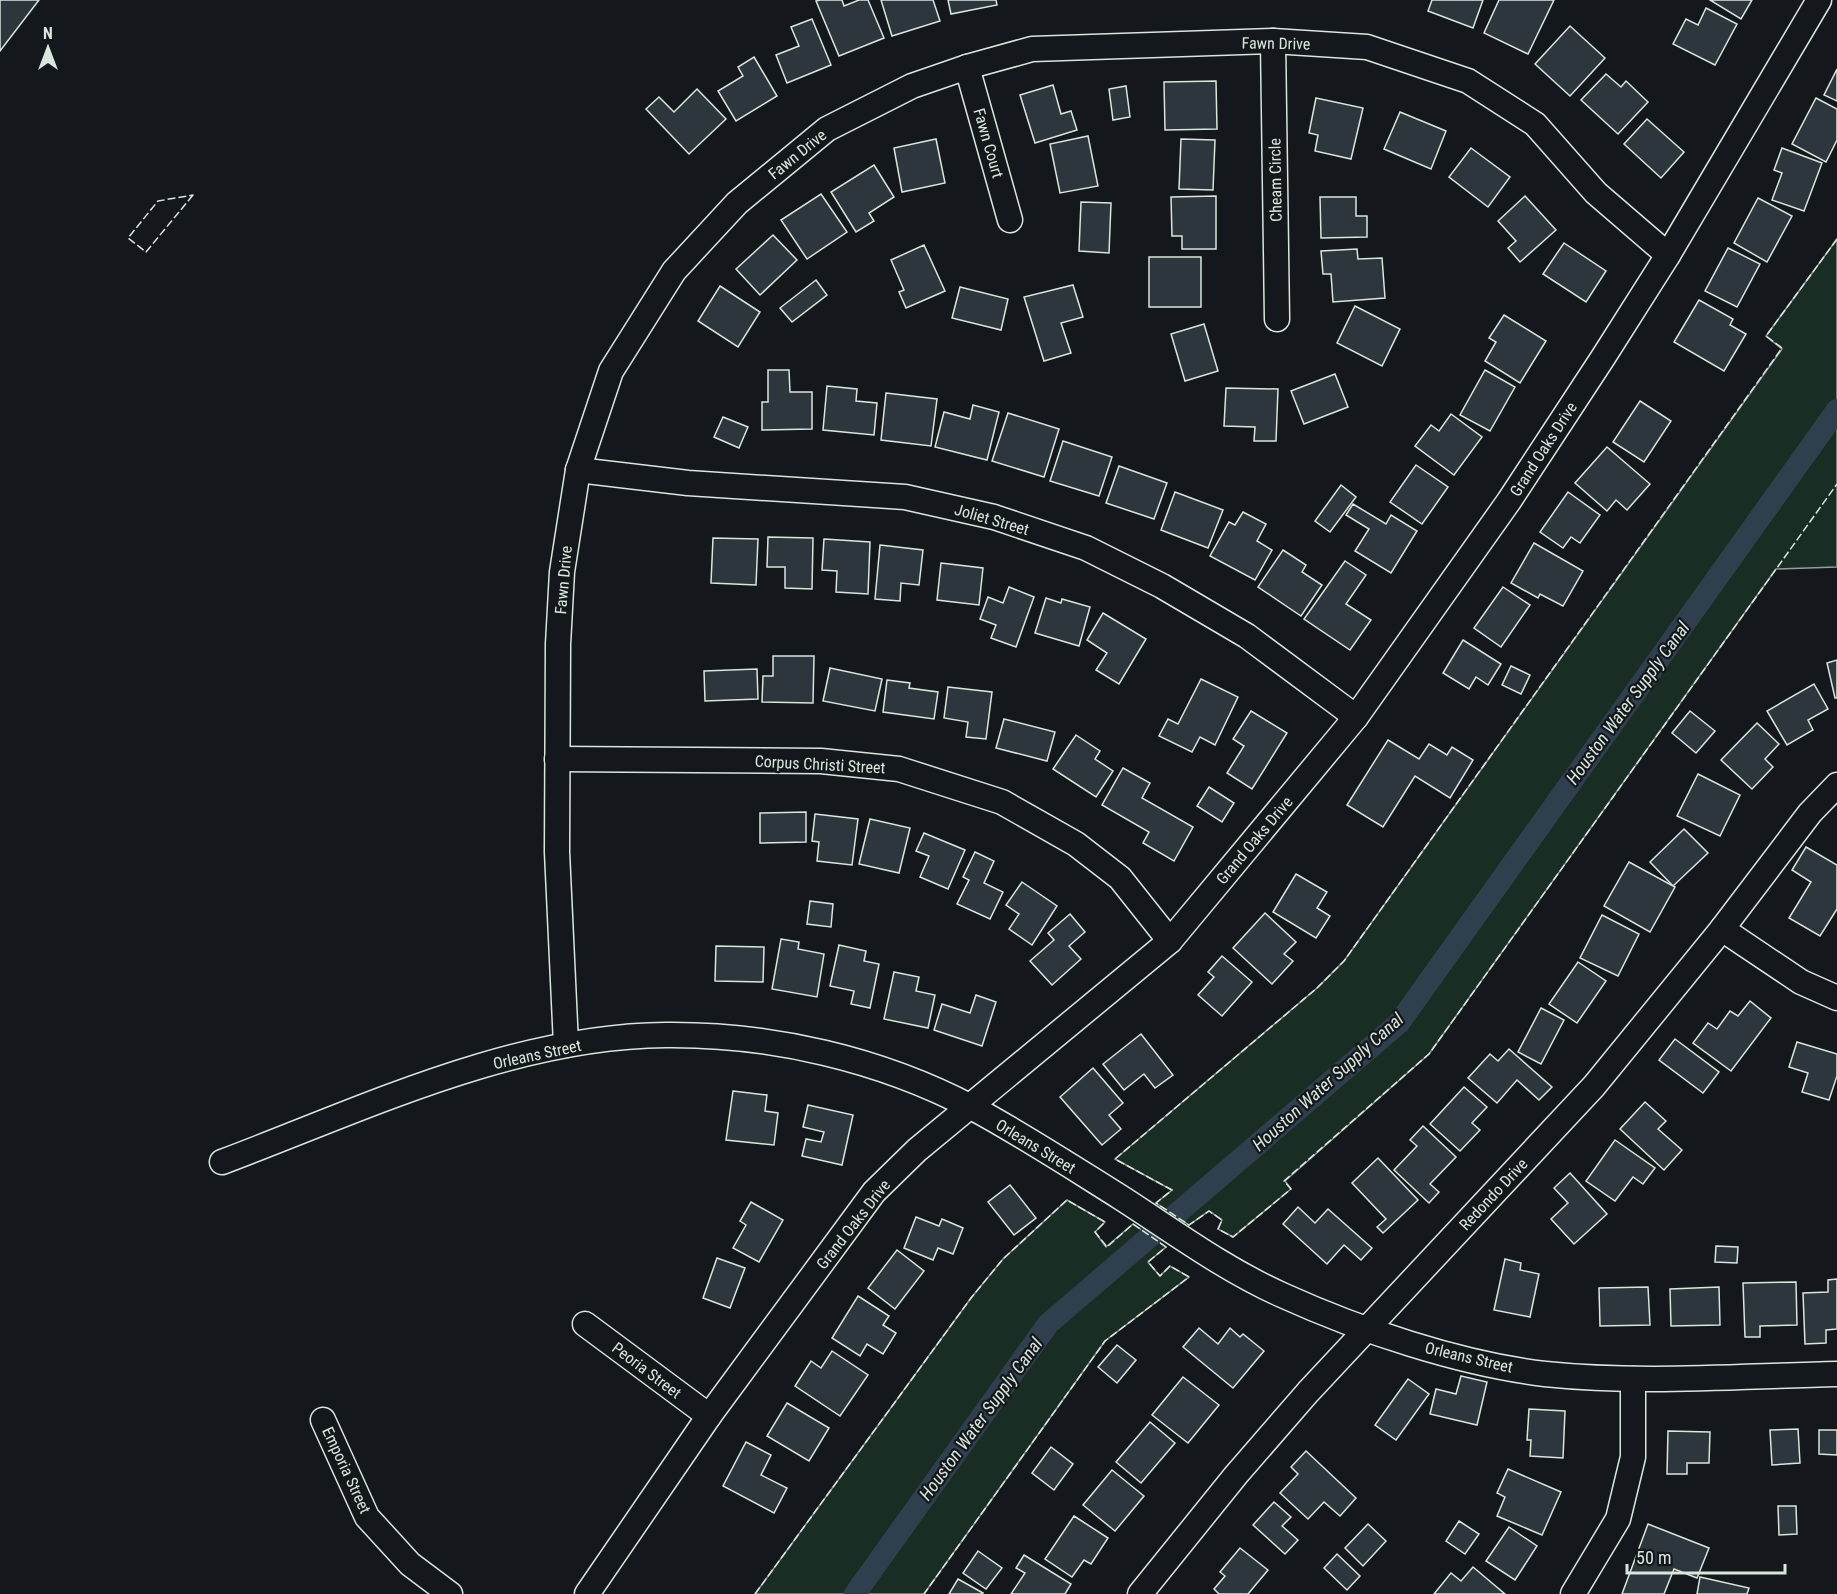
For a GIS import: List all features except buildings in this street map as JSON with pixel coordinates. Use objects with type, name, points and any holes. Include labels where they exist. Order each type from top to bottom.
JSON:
[{"type":"street","name":"Grand Oaks Drive","points":[[587,1594],[709,1416],[874,1192],[917,1150],[1170,941],[1356,717],[1509,501],[1668,255],[1819,0]]},
{"type":"street","name":"Fawn Drive","points":[[566,1045],[557,852],[557,759],[562,572],[578,470],[611,371],[674,271],[737,203],[827,129],[912,87],[967,67],[1032,49],[1273,41],[1366,47],[1468,81],[1535,124],[1596,193],[1668,255]]},
{"type":"street","name":"Cheam Circle","points":[[1273,41],[1277,319]]},
{"type":"street","name":"Fawn Court","points":[[967,67],[1010,219]]},
{"type":"street","name":"Joliet Street","points":[[578,470],[688,483],[905,497],[994,517],[1086,548],[1162,586],[1246,636],[1356,717]]},
{"type":"street","name":"Corpus Christi Street","points":[[557,759],[821,761],[899,769],[1002,802],[1076,844],[1120,878],[1170,941]]},
{"type":"street","name":"Redondo Drive","points":[[1140,1594],[1243,1466],[1594,1086],[1722,929],[1810,813],[1837,785]]},
{"type":"street","points":[[1722,929],[1800,982],[1837,998]]},
{"type":"street","name":"Orleans Street","points":[[222,1162],[466,1070],[566,1045],[664,1035],[741,1038],[810,1049],[895,1074],[970,1107],[1057,1157],[1182,1240],[1280,1295],[1417,1345],[1543,1373],[1634,1379],[1837,1374]]},
{"type":"street","name":"Peoria Street","points":[[585,1324],[709,1416]]},
{"type":"street","points":[[1573,1594],[1618,1519],[1633,1457],[1634,1379]]},
{"type":"street","name":"Emporia Street","points":[[323,1420],[367,1517],[410,1564],[450,1594]]},
{"type":"green space","points":[[1837,239],[1837,567],[1776,569],[1429,1054],[1285,1181],[1291,1189],[1233,1237],[1218,1229],[1222,1220],[1209,1211],[1189,1225],[1156,1203],[1172,1190],[1115,1159],[1317,988],[1344,961],[1782,349],[1766,336]]},
{"type":"green space","points":[[1067,1200],[1105,1222],[1095,1232],[1106,1247],[1133,1224],[1166,1247],[1148,1262],[1160,1276],[1170,1266],[1189,1277],[1105,1341],[924,1594],[755,1594],[971,1298],[1003,1259]]},
{"type":"waterway","name":"Houston Water Supply Canal","points":[[855,1594],[1048,1324],[1399,1023],[1837,410]]},
{"type":"fence","points":[[193,195],[146,252],[128,238],[158,201],[193,195]]},
{"type":"fence","points":[[1837,239],[1766,336],[1782,348],[1344,961],[1317,988],[1115,1159],[1172,1190],[1156,1203],[1189,1225],[1209,1211],[1222,1220],[1218,1229],[1233,1237],[1291,1189],[1284,1181],[1429,1054],[1837,484]]},
{"type":"fence","points":[[755,1594],[971,1298],[1003,1259],[1067,1200],[1105,1222],[1095,1232],[1107,1247],[1133,1224],[1166,1247],[1148,1262],[1160,1276],[1170,1266],[1189,1277],[1105,1341],[924,1594]]}]
